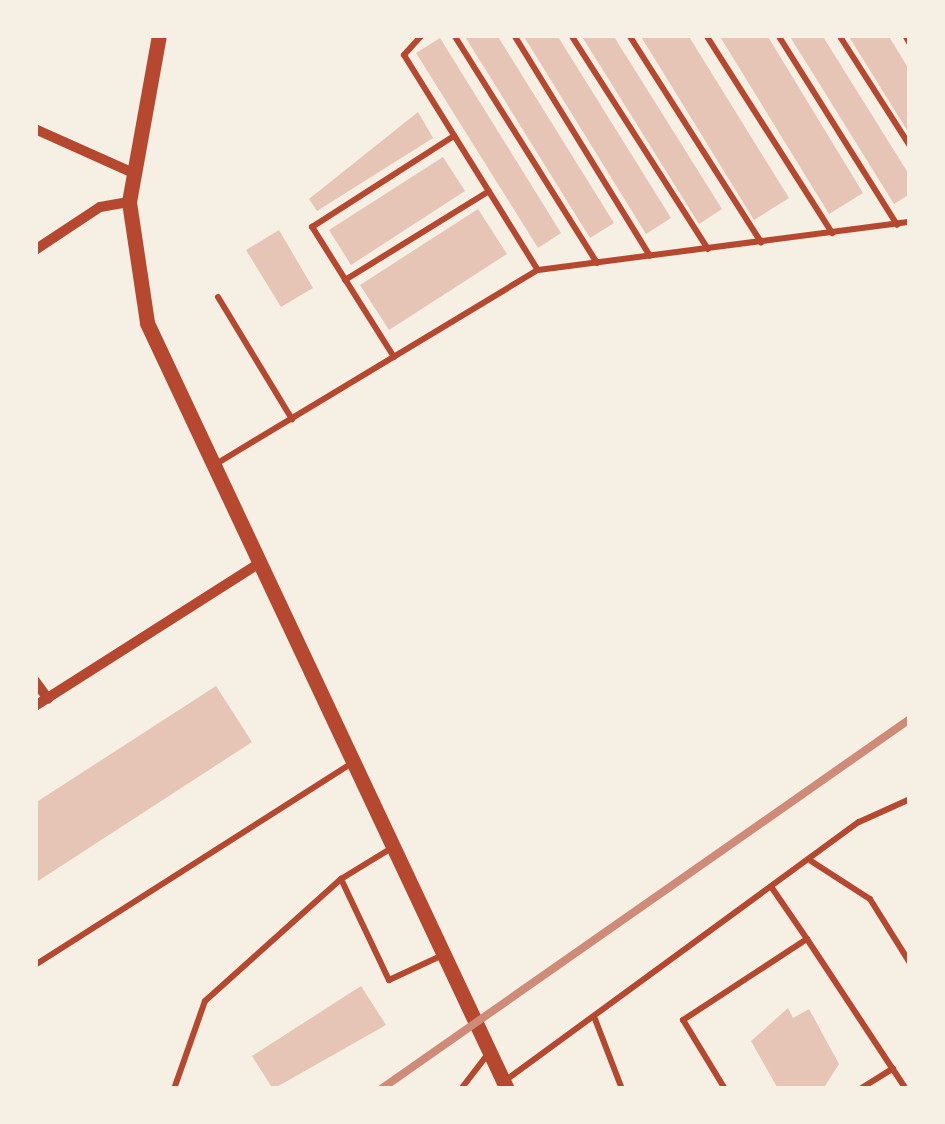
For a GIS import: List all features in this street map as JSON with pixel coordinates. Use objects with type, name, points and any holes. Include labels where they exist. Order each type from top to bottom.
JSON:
[{"type":"street","points":[[159,35],[130,172],[129,202],[148,323],[210,467],[505,1086]]},
{"type":"street","points":[[35,128],[130,172]]},
{"type":"street","points":[[35,250],[100,207],[129,202]]},
{"type":"street","points":[[35,706],[258,564]]},
{"type":"street","points":[[35,680],[48,698]]},
{"type":"lane","points":[[422,35],[404,55],[538,270]]},
{"type":"lane","points":[[454,35],[597,263]]},
{"type":"lane","points":[[514,35],[650,256]]},
{"type":"lane","points":[[570,35],[708,249]]},
{"type":"lane","points":[[629,35],[761,242]]},
{"type":"lane","points":[[706,35],[832,234]]},
{"type":"lane","points":[[778,35],[897,225]]},
{"type":"lane","points":[[839,35],[910,146]]},
{"type":"lane","points":[[905,35],[910,44]]},
{"type":"lane","points":[[394,357],[312,227],[454,136]]},
{"type":"lane","points":[[345,280],[489,192]]},
{"type":"lane","points":[[210,467],[538,270],[910,222]]},
{"type":"lane","points":[[218,298],[292,419]]},
{"type":"lane","points":[[35,965],[352,763]]},
{"type":"lane","points":[[505,1086],[859,822],[910,799]]},
{"type":"lane","points":[[174,1089],[205,1001],[341,879],[392,848]]},
{"type":"lane","points":[[811,861],[870,899],[910,963]]},
{"type":"lane","points":[[341,879],[389,980],[442,956]]},
{"type":"lane","points":[[772,888],[906,1089]]},
{"type":"lane","points":[[725,1089],[683,1020],[807,939]]},
{"type":"lane","points":[[594,1019],[622,1089]]},
{"type":"lane","points":[[458,1088],[488,1053]]},
{"type":"lane","points":[[860,1089],[892,1068]]},
{"type":"building","points":[[464,35],[497,35],[614,223],[590,238]]},
{"type":"building","points":[[523,35],[557,35],[671,218],[646,234]]},
{"type":"building","points":[[581,35],[613,35],[722,209],[699,224]]},
{"type":"building","points":[[640,35],[688,35],[789,198],[754,220]]},
{"type":"building","points":[[719,35],[767,35],[863,193],[829,214]]},
{"type":"building","points":[[789,35],[822,35],[910,176],[910,194],[894,204]]},
{"type":"building","points":[[848,35],[888,35],[910,71],[910,135]]},
{"type":"building","points":[[440,38],[561,233],[538,248],[416,53]]},
{"type":"building","points":[[418,112],[433,138],[317,211],[309,199]]},
{"type":"building","points":[[443,157],[465,191],[351,265],[329,230]]},
{"type":"building","points":[[478,209],[507,254],[389,330],[360,285]]},
{"type":"building","points":[[279,230],[313,288],[281,307],[246,250]]},
{"type":"building","points":[[216,686],[252,742],[35,883],[35,803]]},
{"type":"building","points":[[361,986],[386,1025],[273,1089],[252,1056]]},
{"type":"building","points":[[788,1008],[793,1018],[809,1009],[839,1064],[823,1089],[778,1089],[751,1041]]},
{"type":"railway","points":[[381,1089],[910,719]]}]
